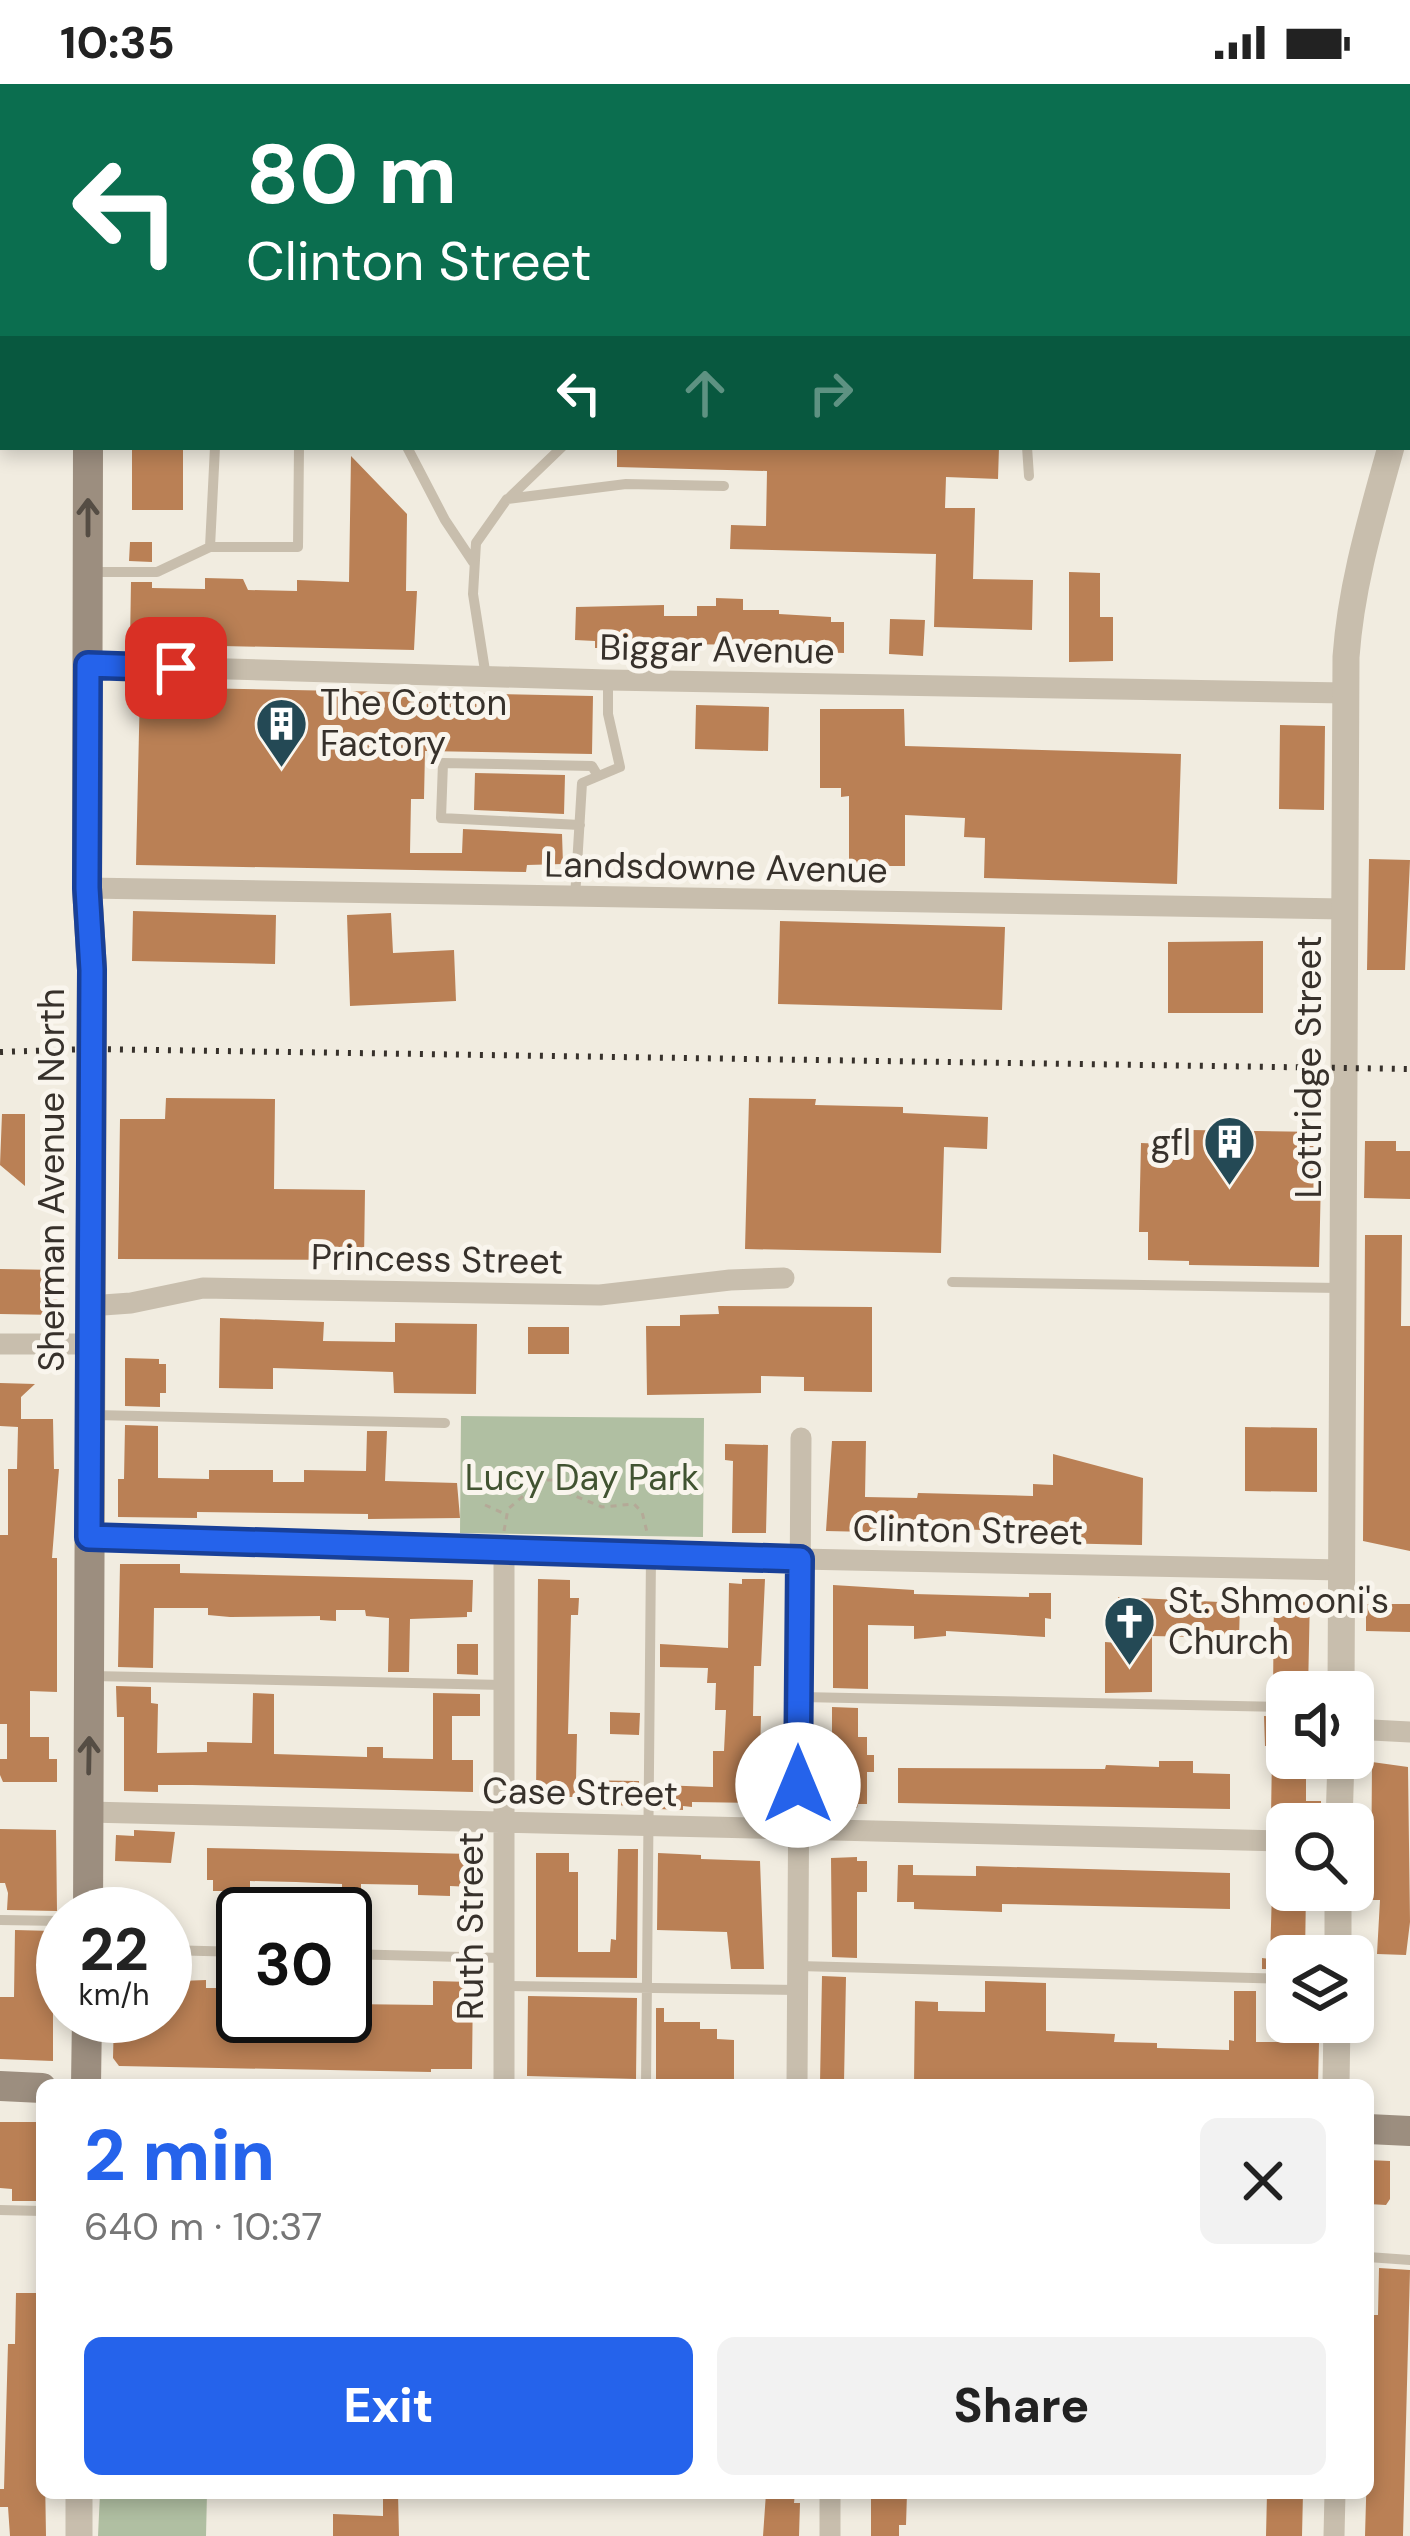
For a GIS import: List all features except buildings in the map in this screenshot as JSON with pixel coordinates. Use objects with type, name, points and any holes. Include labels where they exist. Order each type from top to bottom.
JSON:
[{"type":"main road","name":"Sherman Avenue North","points":[[88,450],[87,888],[92,970],[88,1887]]},
{"type":"main road","points":[[86,2079],[87,2043]]},
{"type":"main road","points":[[0,2086],[36,2088]]},
{"type":"main road","points":[[1374,2129],[1410,2131]]},
{"type":"street","name":"Lottridge Street","points":[[1341,1671],[1346,693],[1349,619],[1389,450]]},
{"type":"street","name":"Biggar Avenue","points":[[88,665],[1346,693]]},
{"type":"street","name":"Landsdowne Avenue","points":[[87,888],[1344,909]]},
{"type":"street","name":"Princess Street","points":[[89,1306],[203,1288],[600,1295],[784,1278]]},
{"type":"street","points":[[0,1344],[89,1344]]},
{"type":"street","points":[[797,2079],[801,1438]]},
{"type":"street","name":"Clinton Street","points":[[89,1537],[1341,1570]]},
{"type":"street","name":"Ruth Street","points":[[504,1550],[504,2079]]},
{"type":"street","points":[[1374,1730],[1410,1732]]},
{"type":"street","name":"Case Street","points":[[88,1812],[1266,1841]]},
{"type":"street","points":[[1336,2079],[1337,2043]]},
{"type":"street","points":[[79,2499],[79,2536]]},
{"type":"street","points":[[830,2499],[830,2536]]},
{"type":"street","points":[[1334,2536],[1335,2499]]},
{"type":"lane","points":[[210,547],[215,450]]},
{"type":"lane","points":[[88,572],[158,572],[210,547],[298,547],[299,450]]},
{"type":"lane","points":[[409,450],[475,565]]},
{"type":"lane","points":[[486,677],[473,594],[476,543],[507,500],[559,450]]},
{"type":"lane","points":[[1027,450],[1029,476]]},
{"type":"lane","points":[[507,500],[626,484],[724,486]]},
{"type":"lane","points":[[575,898],[582,782],[620,767],[608,714],[608,680]]},
{"type":"lane","points":[[580,825],[441,818],[443,763],[592,766],[598,776]]},
{"type":"lane","points":[[952,1282],[1343,1288]]},
{"type":"lane","points":[[89,1415],[446,1424]]},
{"type":"lane","points":[[646,2079],[651,1555]]},
{"type":"lane","points":[[90,1676],[503,1684]]},
{"type":"lane","points":[[798,1696],[1266,1707]]},
{"type":"lane","points":[[0,1920],[36,1921]]},
{"type":"lane","points":[[372,1955],[502,1958]]},
{"type":"lane","points":[[798,1966],[1266,1977]]},
{"type":"lane","points":[[502,1986],[797,1990]]},
{"type":"lane","points":[[0,2210],[36,2211]]},
{"type":"lane","points":[[1374,2258],[1410,2260]]},
{"type":"path","points":[[504,1550],[505,1514],[535,1484],[556,1480],[570,1494],[597,1505],[628,1503],[639,1508],[651,1555]]},
{"type":"path","points":[[485,1505],[505,1514]]},
{"type":"green space","name":"Lucy Day Park","points":[[461,1416],[704,1418],[703,1537],[460,1533]]},
{"type":"green space","points":[[100,2499],[207,2499],[206,2536],[98,2536]]},
{"type":"railway","points":[[0,1052],[90,1049],[1410,1069]]},
{"type":"place","name":"The Cotton Factory","points":[[281,769]]},
{"type":"place","name":"gfl","points":[[1230,1188]]},
{"type":"place","name":"St. Shmooni's Church","points":[[1129,1667]]},
{"type":"route","points":[[176,668],[88,665],[87,888],[92,970],[89,1537],[800,1559],[798,1785]]}]
